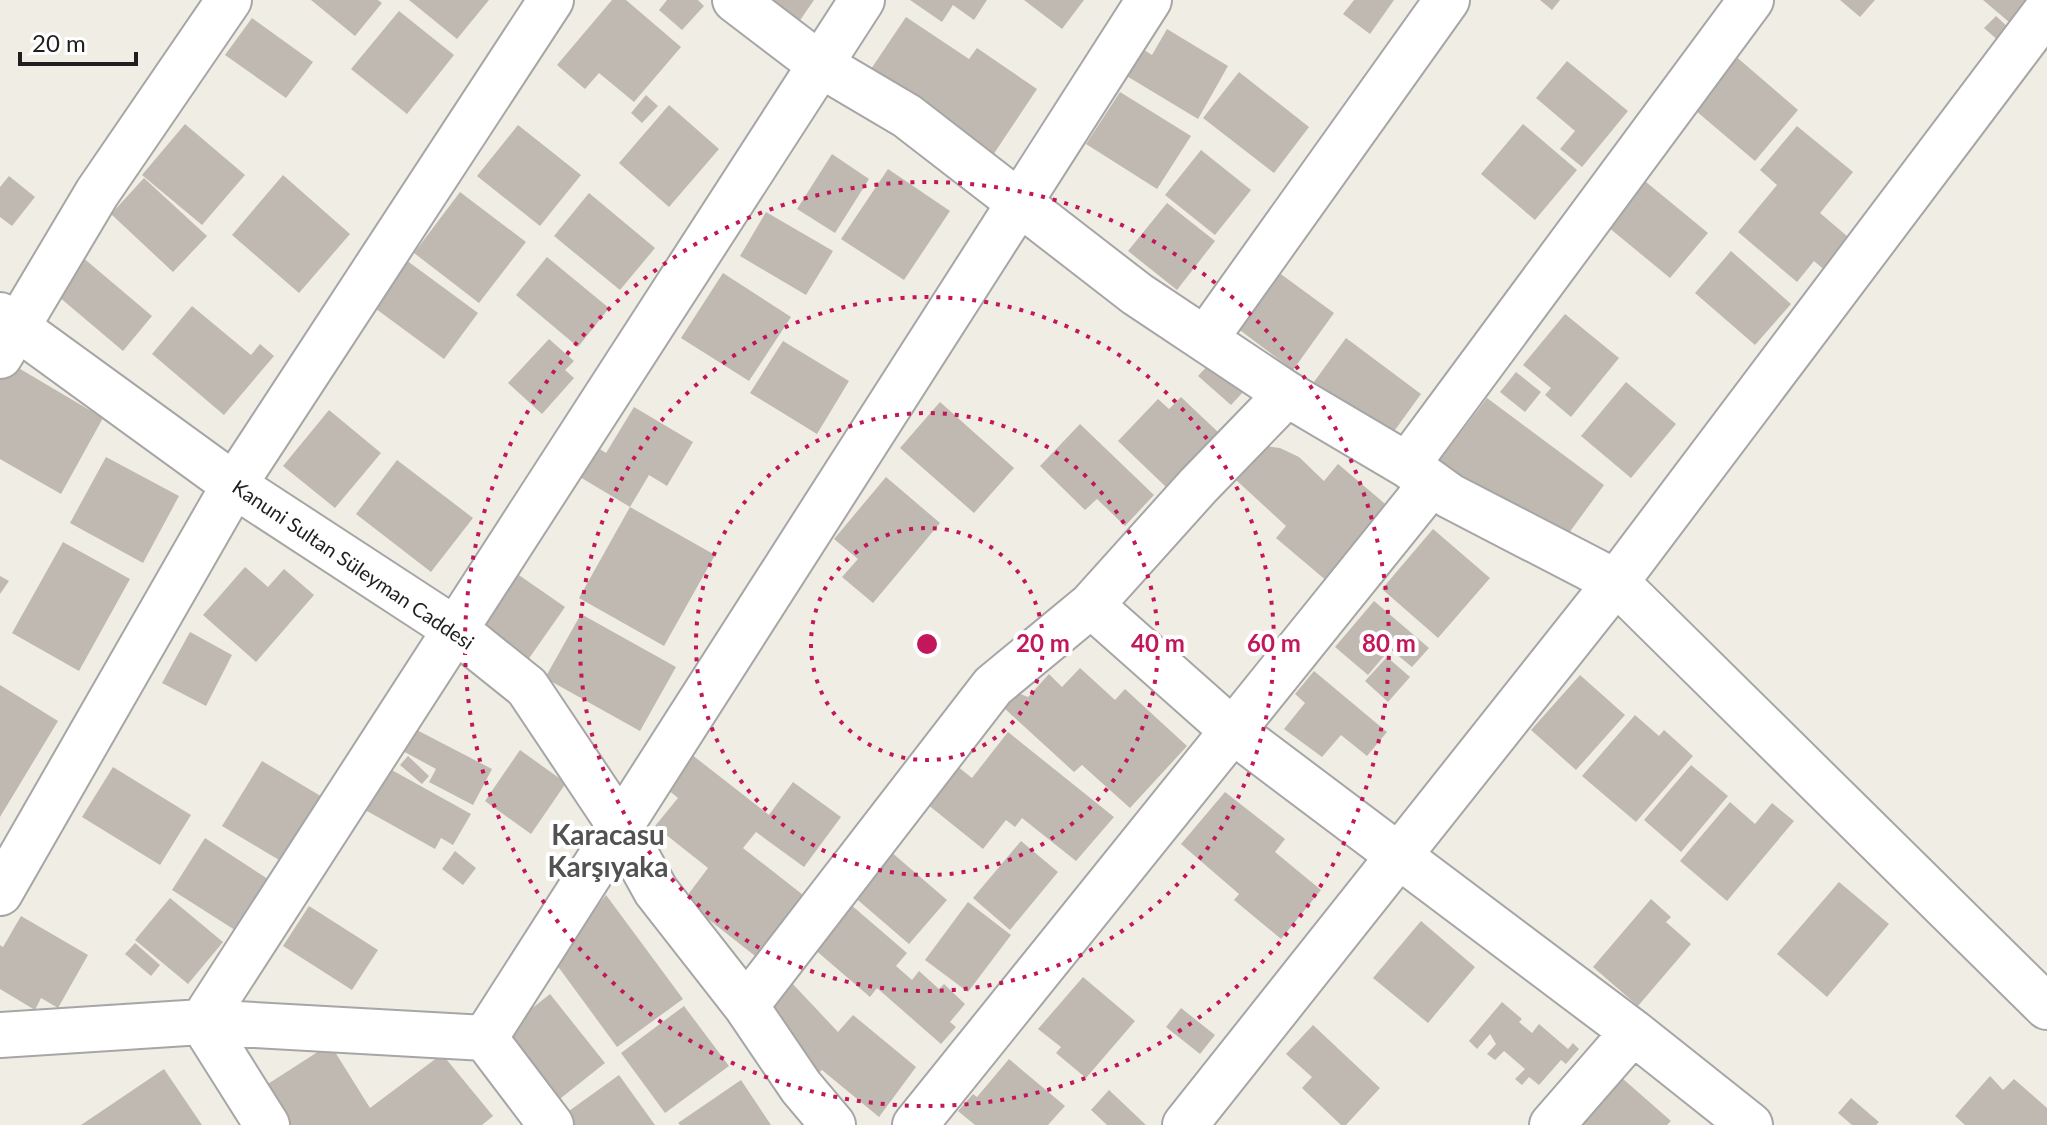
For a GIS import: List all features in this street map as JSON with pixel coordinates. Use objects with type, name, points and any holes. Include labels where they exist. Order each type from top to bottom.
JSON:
[{"type":"street","points":[[5,333],[229,0]]},
{"type":"street","points":[[0,893],[234,485],[551,0]]},
{"type":"street","points":[[735,0],[819,64],[907,116],[1137,294],[1287,394],[1486,517],[1616,582],[2047,1007]]},
{"type":"street","points":[[202,1022],[862,0]]},
{"type":"street","points":[[485,1038],[1149,0]]},
{"type":"street","points":[[1206,338],[1447,0]]},
{"type":"street","points":[[915,1125],[1233,731],[1420,474],[1751,0]]},
{"type":"street","points":[[1185,1125],[1616,582],[2047,10]]},
{"type":"street","name":"Kanuni Sultan Süleyman Caddesi","points":[[5,333],[456,630],[527,687],[620,826],[656,891],[746,1006],[801,1087],[833,1125]]},
{"type":"street","points":[[746,1006],[993,686],[1091,605],[1198,486],[1287,394]]},
{"type":"street","points":[[1091,605],[1233,731],[1633,1032],[1750,1125]]},
{"type":"street","points":[[202,1022],[267,1125]]},
{"type":"street","points":[[0,1035],[202,1022],[485,1038],[551,1125]]},
{"type":"street","points":[[1552,1125],[1633,1032]]},
{"type":"building","points":[[311,0],[378,0],[382,3],[355,36]]},
{"type":"building","points":[[409,0],[489,0],[457,39]]},
{"type":"building","points":[[612,0],[626,0],[681,47],[634,102],[599,73],[585,89],[557,65]]},
{"type":"building","points":[[667,0],[698,0],[704,6],[682,30],[659,10]]},
{"type":"building","points":[[752,0],[814,0],[794,29]]},
{"type":"building","points":[[910,0],[987,0],[974,20],[953,5],[942,22]]},
{"type":"building","points":[[1024,0],[1084,0],[1062,29]]},
{"type":"building","points":[[1354,0],[1394,0],[1370,34],[1343,14]]},
{"type":"building","points":[[1540,0],[1560,0],[1552,10]]},
{"type":"building","points":[[1840,0],[1875,0],[1860,17]]},
{"type":"building","points":[[1983,0],[2027,0],[2009,22]]},
{"type":"building","points":[[399,11],[454,55],[407,114],[351,69]]},
{"type":"building","points":[[1996,16],[2011,30],[2000,42],[1984,28]]},
{"type":"building","points":[[906,17],[969,59],[977,48],[1037,89],[993,155],[869,72]]},
{"type":"building","points":[[252,18],[313,62],[286,98],[225,55]]},
{"type":"building","points":[[1167,29],[1228,66],[1198,119],[1125,75],[1141,48],[1152,55]]},
{"type":"building","points":[[1733,54],[1798,110],[1755,161],[1689,105]]},
{"type":"building","points":[[1567,61],[1628,111],[1582,167],[1560,149],[1575,131],[1536,98]]},
{"type":"building","points":[[1239,72],[1309,127],[1274,173],[1203,118]]},
{"type":"building","points":[[1120,92],[1191,136],[1157,189],[1086,144]]},
{"type":"building","points":[[646,95],[658,106],[642,123],[631,113]]},
{"type":"building","points":[[669,105],[719,149],[669,207],[619,163]]},
{"type":"building","points":[[185,124],[245,175],[202,225],[142,175]]},
{"type":"building","points":[[1523,124],[1577,170],[1535,220],[1481,174]]},
{"type":"building","points":[[518,125],[581,175],[540,226],[477,176]]},
{"type":"building","points":[[1797,126],[1853,172],[1820,213],[1854,242],[1828,273],[1814,261],[1797,282],[1738,232],[1777,185],[1760,170]]},
{"type":"building","points":[[1201,150],[1251,190],[1215,235],[1165,195]]},
{"type":"building","points":[[832,154],[869,179],[835,233],[797,209]]},
{"type":"building","points":[[888,169],[950,211],[904,280],[841,239]]},
{"type":"building","points":[[283,175],[350,234],[299,293],[232,235]]},
{"type":"building","points":[[9,176],[35,197],[12,226],[0,217],[0,187]]},
{"type":"building","points":[[1640,177],[1708,233],[1670,278],[1602,222]]},
{"type":"building","points":[[144,178],[207,236],[173,272],[111,214]]},
{"type":"building","points":[[460,192],[526,242],[479,303],[414,253]]},
{"type":"building","points":[[589,193],[655,248],[620,290],[554,236]]},
{"type":"building","points":[[1167,203],[1215,241],[1177,290],[1128,251]]},
{"type":"building","points":[[766,212],[833,251],[806,295],[740,256]]},
{"type":"building","points":[[1731,251],[1791,304],[1755,345],[1695,293]]},
{"type":"building","points":[[81,256],[152,316],[123,351],[52,291]]},
{"type":"building","points":[[402,257],[478,313],[444,359],[368,303]]},
{"type":"building","points":[[547,257],[609,308],[578,347],[516,295]]},
{"type":"building","points":[[1278,272],[1334,313],[1293,370],[1237,328]]},
{"type":"building","points":[[723,273],[791,317],[749,381],[681,338]]},
{"type":"building","points":[[192,306],[251,355],[260,344],[274,356],[224,415],[152,354]]},
{"type":"building","points":[[1565,314],[1619,358],[1571,417],[1545,395],[1551,388],[1523,365]]},
{"type":"building","points":[[1346,338],[1421,394],[1387,441],[1311,386]]},
{"type":"building","points":[[549,339],[574,361],[565,370],[574,378],[542,414],[508,383]]},
{"type":"building","points":[[783,341],[849,381],[817,434],[750,393]]},
{"type":"building","points":[[5,360],[103,418],[61,494],[0,459],[0,370]]},
{"type":"building","points":[[1211,362],[1244,391],[1231,405],[1198,376]]},
{"type":"building","points":[[1516,372],[1541,392],[1525,412],[1500,392]]},
{"type":"building","points":[[1626,382],[1676,424],[1631,478],[1581,436]]},
{"type":"building","points":[[1181,397],[1218,432],[1166,487],[1118,441],[1158,399],[1169,409]]},
{"type":"building","points":[[1487,398],[1604,485],[1558,548],[1440,460]]},
{"type":"building","points":[[940,402],[1014,468],[974,513],[900,448]]},
{"type":"building","points":[[634,407],[693,442],[667,486],[649,475],[630,507],[575,474],[592,444],[606,453]]},
{"type":"building","points":[[329,410],[381,453],[335,508],[283,466]]},
{"type":"building","points":[[1080,424],[1154,495],[1125,526],[1097,499],[1085,510],[1040,466]]},
{"type":"building","points":[[1265,446],[1280,448],[1299,457],[1324,481],[1338,464],[1390,508],[1328,582],[1276,538],[1286,526],[1235,479]]},
{"type":"building","points":[[106,457],[179,496],[143,563],[70,523]]},
{"type":"building","points":[[397,460],[473,518],[431,572],[356,514]]},
{"type":"building","points":[[886,477],[940,523],[873,603],[842,577],[858,559],[834,539]]},
{"type":"building","points":[[630,507],[715,555],[664,646],[579,598]]},
{"type":"building","points":[[1433,529],[1490,578],[1438,638],[1382,589]]},
{"type":"building","points":[[63,542],[130,579],[79,671],[12,633]]},
{"type":"building","points":[[506,566],[565,607],[523,667],[465,625]]},
{"type":"building","points":[[245,567],[268,587],[284,569],[314,595],[256,662],[203,615]]},
{"type":"building","points":[[0,576],[9,581],[0,594]]},
{"type":"building","points":[[1374,601],[1429,648],[1412,667],[1390,649],[1368,675],[1335,647]]},
{"type":"building","points":[[581,614],[676,667],[640,731],[545,678]]},
{"type":"building","points":[[190,632],[232,655],[206,706],[162,683]]},
{"type":"building","points":[[1387,657],[1410,677],[1388,702],[1365,681]]},
{"type":"building","points":[[1080,668],[1115,700],[1125,689],[1187,746],[1130,808],[1082,765],[1074,772],[1004,708],[1018,693],[1028,697],[1049,674],[1062,687]]},
{"type":"building","points":[[1314,671],[1387,732],[1367,756],[1341,735],[1322,757],[1284,729],[1305,703],[1295,694]]},
{"type":"building","points":[[1580,675],[1625,715],[1576,770],[1531,730]]},
{"type":"building","points":[[0,685],[58,721],[0,817]]},
{"type":"building","points":[[1635,715],[1659,736],[1664,730],[1693,756],[1636,822],[1582,776]]},
{"type":"building","points":[[413,728],[492,769],[473,805],[429,782],[436,769],[401,750]]},
{"type":"building","points":[[1008,732],[1114,817],[1076,861],[1022,818],[1015,827],[1006,820],[983,849],[917,796],[947,758],[972,778]]},
{"type":"building","points":[[682,747],[769,815],[793,782],[841,817],[804,867],[756,832],[743,848],[812,902],[764,963],[684,900],[708,868],[655,826],[678,798],[656,780]]},
{"type":"building","points":[[520,750],[566,783],[531,834],[485,801]]},
{"type":"building","points":[[408,756],[429,776],[422,784],[400,765]]},
{"type":"building","points":[[262,761],[329,801],[289,866],[222,826]]},
{"type":"building","points":[[381,764],[471,814],[453,845],[441,838],[435,849],[358,806]]},
{"type":"building","points":[[1691,765],[1728,796],[1681,852],[1644,820]]},
{"type":"building","points":[[113,767],[191,815],[160,865],[82,817]]},
{"type":"building","points":[[1225,792],[1285,839],[1275,852],[1321,890],[1281,939],[1234,900],[1239,894],[1181,844]]},
{"type":"building","points":[[1730,802],[1755,824],[1772,803],[1794,821],[1727,901],[1680,861]]},
{"type":"building","points":[[205,838],[271,881],[238,932],[172,890]]},
{"type":"building","points":[[1021,841],[1058,872],[1010,930],[973,898]]},
{"type":"building","points":[[455,851],[476,868],[463,885],[442,869]]},
{"type":"building","points":[[890,851],[947,900],[909,944],[852,895]]},
{"type":"building","points":[[1839,882],[1889,924],[1827,997],[1777,954]]},
{"type":"building","points":[[606,895],[683,999],[617,1047],[554,961]]},
{"type":"building","points":[[170,898],[223,942],[188,984],[135,940]]},
{"type":"building","points":[[1651,899],[1671,917],[1666,922],[1691,944],[1638,1006],[1593,967]]},
{"type":"building","points":[[968,902],[1011,935],[968,992],[925,960]]},
{"type":"building","points":[[850,904],[907,953],[896,966],[912,980],[919,971],[939,989],[944,984],[965,1004],[950,1022],[956,1027],[941,1044],[877,988],[870,997],[813,948]]},
{"type":"building","points":[[309,906],[378,950],[352,990],[283,946]]},
{"type":"building","points":[[21,916],[88,955],[58,1008],[41,998],[35,1010],[0,989],[0,945],[3,947]]},
{"type":"building","points":[[1421,921],[1475,967],[1428,1023],[1373,978]]},
{"type":"building","points":[[135,943],[160,965],[151,976],[125,954]]},
{"type":"building","points":[[1083,977],[1135,1021],[1086,1078],[1056,1053],[1061,1047],[1038,1029]]},
{"type":"building","points":[[790,981],[838,1032],[853,1015],[916,1067],[879,1117],[822,1070],[814,1077],[767,1013]]},
{"type":"building","points":[[550,994],[605,1063],[551,1106],[496,1037]]},
{"type":"building","points":[[1502,1002],[1522,1019],[1519,1022],[1532,1033],[1539,1024],[1568,1049],[1573,1043],[1579,1049],[1566,1064],[1561,1060],[1539,1085],[1529,1077],[1522,1085],[1515,1079],[1525,1069],[1504,1051],[1495,1060],[1487,1054],[1496,1044],[1490,1034],[1477,1049],[1469,1041]]},
{"type":"building","points":[[684,1006],[729,1066],[665,1113],[621,1053]]},
{"type":"building","points":[[1181,1008],[1215,1035],[1200,1054],[1166,1027]]},
{"type":"building","points":[[1313,1025],[1380,1088],[1346,1125],[1341,1125],[1302,1088],[1312,1077],[1286,1054]]},
{"type":"building","points":[[330,1044],[370,1108],[442,1054],[493,1116],[482,1125],[279,1125],[257,1091]]},
{"type":"building","points":[[1009,1059],[1065,1106],[1048,1125],[975,1125],[958,1111],[973,1094],[977,1097]]},
{"type":"building","points":[[164,1069],[202,1125],[81,1125]]},
{"type":"building","points":[[619,1075],[655,1125],[568,1125],[562,1116]]},
{"type":"building","points":[[1990,1076],[2003,1090],[2014,1079],[2047,1108],[2047,1125],[1965,1125],[1955,1116]]},
{"type":"building","points":[[1622,1078],[1671,1121],[1667,1125],[1581,1125]]},
{"type":"building","points":[[741,1080],[771,1125],[678,1123]]},
{"type":"building","points":[[1109,1090],[1146,1125],[1107,1125],[1091,1110]]},
{"type":"building","points":[[1851,1098],[1879,1122],[1876,1125],[1852,1125],[1838,1113]]},
{"type":"district","name":"Karacasu Karşıyaka","points":[[608,851]]}]
